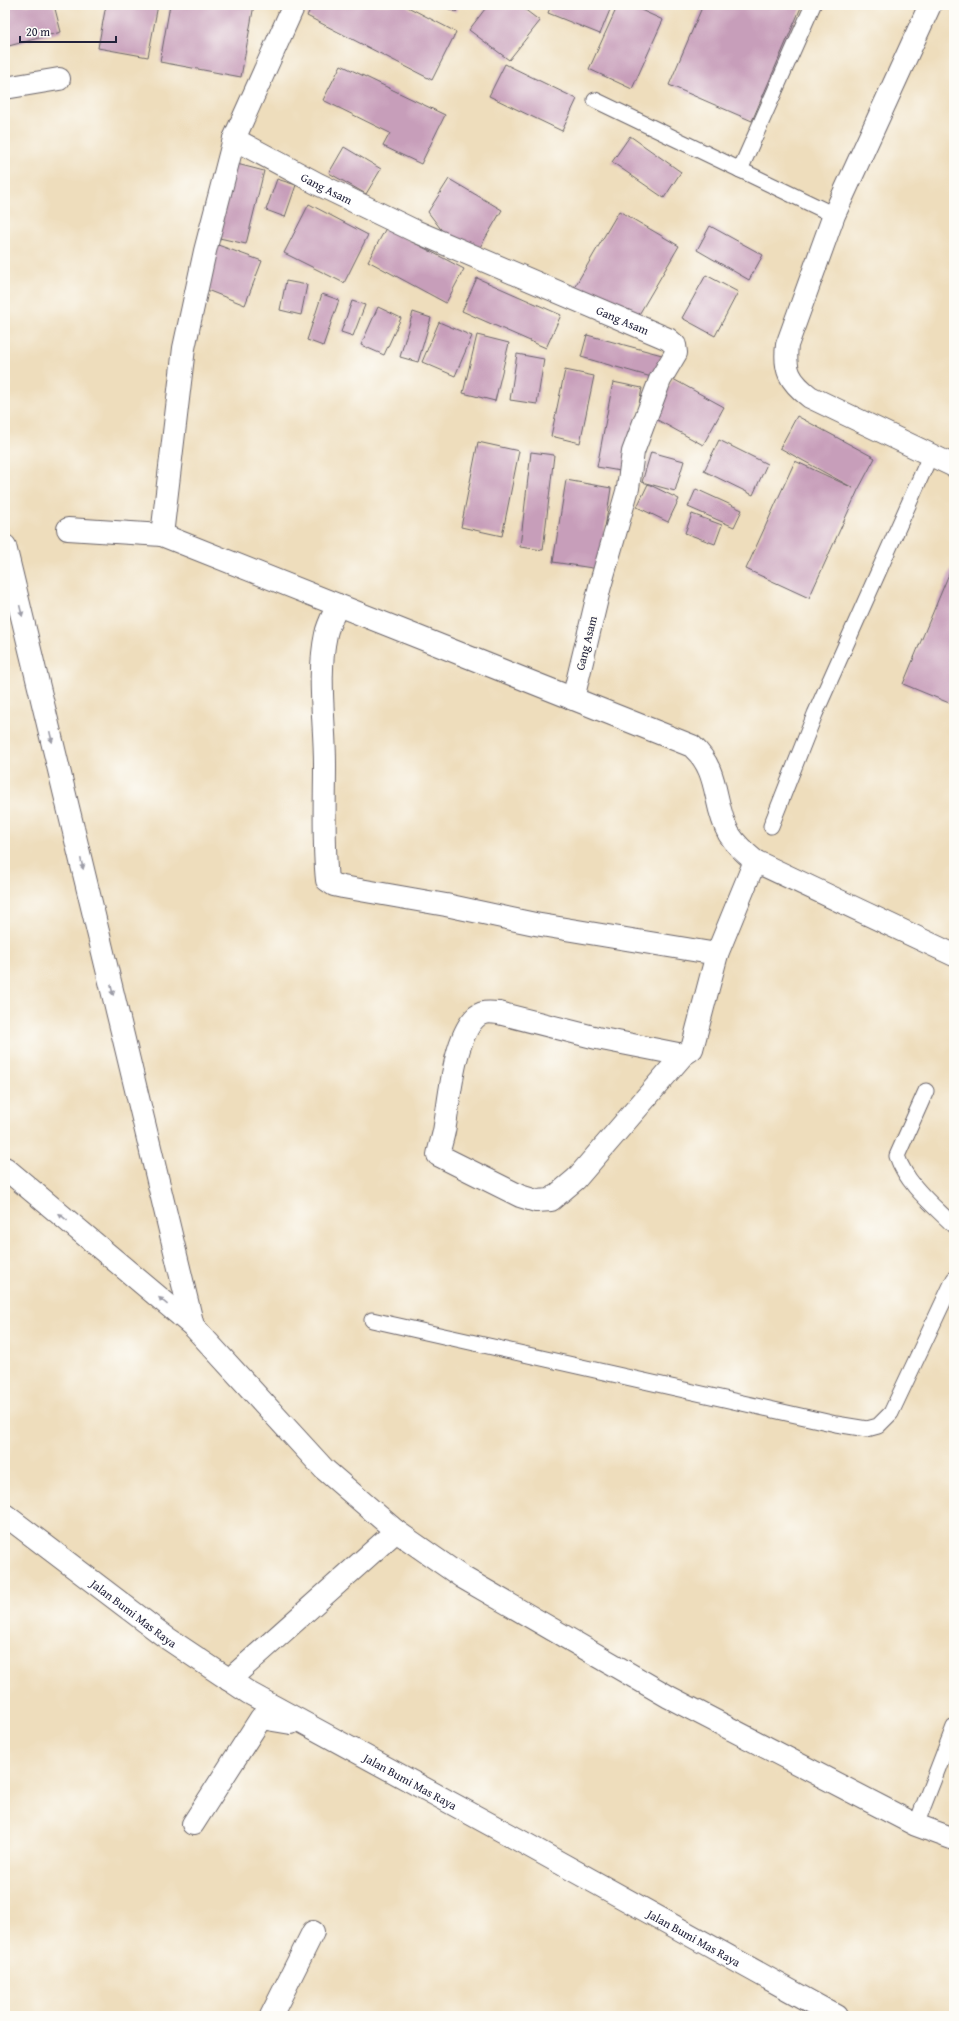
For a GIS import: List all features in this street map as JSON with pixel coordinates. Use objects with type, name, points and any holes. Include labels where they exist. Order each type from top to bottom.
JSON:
[{"type":"street","points":[[162,535],[184,348],[205,251],[234,139],[294,5]]},
{"type":"street","points":[[930,5],[834,215],[787,345],[785,362],[790,376],[799,388],[810,397],[930,456],[954,466]]},
{"type":"street","points":[[5,88],[60,79]]},
{"type":"street","name":"Gang Asam","points":[[234,139],[318,184],[415,231],[668,339],[675,345],[676,353],[660,380],[633,452],[628,488],[600,586],[572,699]]},
{"type":"street","points":[[68,529],[162,535],[692,746],[707,762],[724,821],[729,833],[736,844],[755,861],[954,955]]},
{"type":"street","points":[[5,546],[192,1326]]},
{"type":"street","points":[[338,605],[326,632],[323,656],[325,765],[324,808],[327,880],[334,885],[343,887],[446,905],[535,924],[716,954]]},
{"type":"street","points":[[683,1055],[597,1038],[486,1011],[474,1019],[468,1028],[458,1053],[445,1127],[438,1155],[520,1196],[536,1201],[551,1200],[576,1179],[683,1055],[692,1049],[716,954],[755,861]]},
{"type":"street","points":[[5,1168],[192,1326],[324,1468],[396,1531],[462,1577],[669,1696],[916,1825],[954,1838]]},
{"type":"street","name":"Jalan Bumi Mas Raya","points":[[5,1515],[167,1638],[249,1693],[506,1832],[836,2016]]},
{"type":"street","points":[[229,1680],[396,1531]]},
{"type":"street","points":[[249,1693],[261,1718]]},
{"type":"street","points":[[261,1718],[308,1726]]},
{"type":"street","points":[[194,1824],[261,1718]]},
{"type":"street","points":[[271,2016],[313,1932]]},
{"type":"lane","points":[[740,170],[813,5]]},
{"type":"lane","points":[[595,100],[834,215]]},
{"type":"lane","points":[[771,826],[816,714],[930,456]]},
{"type":"lane","points":[[926,1091],[898,1156],[902,1169],[909,1180],[954,1226]]},
{"type":"lane","points":[[372,1320],[836,1424],[867,1429],[878,1426],[891,1413],[954,1279]]},
{"type":"lane","points":[[916,1825],[954,1727]]},
{"type":"building","points":[[5,5],[54,5],[61,32],[5,47]]},
{"type":"building","points":[[106,5],[158,5],[148,57],[98,48]]},
{"type":"building","points":[[170,5],[254,5],[241,77],[160,62]]},
{"type":"building","points":[[312,5],[404,5],[456,32],[432,80],[307,16]]},
{"type":"building","points":[[440,5],[459,5],[456,12]]},
{"type":"building","points":[[488,5],[519,5],[540,21],[509,60],[469,30]]},
{"type":"building","points":[[551,5],[612,5],[600,34],[548,13]]},
{"type":"building","points":[[618,5],[630,5],[663,20],[632,89],[589,69]]},
{"type":"building","points":[[703,5],[802,5],[752,121],[669,85]]},
{"type":"building","points":[[505,64],[577,99],[562,131],[489,96]]},
{"type":"building","points":[[341,65],[445,115],[421,164],[383,146],[390,133],[323,100]]},
{"type":"building","points":[[630,136],[681,172],[664,198],[612,162]]},
{"type":"building","points":[[344,147],[381,169],[366,194],[329,173]]},
{"type":"building","points":[[233,163],[264,171],[246,244],[215,237]]},
{"type":"building","points":[[277,179],[296,185],[285,217],[266,210]]},
{"type":"building","points":[[449,179],[502,210],[476,254],[449,240],[428,212]]},
{"type":"building","points":[[309,204],[368,235],[344,283],[284,253]]},
{"type":"building","points":[[619,211],[679,246],[634,323],[574,288]]},
{"type":"building","points":[[710,226],[763,255],[749,280],[697,250]]},
{"type":"building","points":[[386,228],[464,269],[446,303],[368,261]]},
{"type":"building","points":[[218,245],[262,261],[245,305],[202,288]]},
{"type":"building","points":[[706,275],[738,292],[715,336],[682,318]]},
{"type":"building","points":[[477,278],[561,315],[546,348],[462,311]]},
{"type":"building","points":[[286,281],[307,285],[301,315],[280,310]]},
{"type":"building","points":[[322,294],[339,300],[323,346],[307,340]]},
{"type":"building","points":[[352,301],[365,305],[353,336],[341,332]]},
{"type":"building","points":[[378,307],[401,318],[384,355],[361,345]]},
{"type":"building","points":[[413,312],[431,318],[418,362],[400,357]]},
{"type":"building","points":[[439,322],[472,336],[455,376],[422,362]]},
{"type":"building","points":[[477,335],[509,343],[495,401],[463,393]]},
{"type":"building","points":[[587,335],[662,355],[655,378],[581,357]]},
{"type":"building","points":[[517,354],[544,359],[537,404],[510,400]]},
{"type":"building","points":[[565,370],[594,376],[580,443],[551,436]]},
{"type":"building","points":[[673,379],[724,407],[703,445],[652,417]]},
{"type":"building","points":[[613,382],[642,388],[626,472],[597,467]]},
{"type":"building","points":[[797,416],[875,458],[858,490],[809,598],[746,569],[795,461],[853,488],[780,448]]},
{"type":"building","points":[[719,440],[767,464],[753,495],[704,471]]},
{"type":"building","points":[[478,442],[519,451],[502,536],[461,527]]},
{"type":"building","points":[[531,452],[554,455],[543,550],[520,547]]},
{"type":"building","points":[[651,452],[684,461],[675,491],[642,482]]},
{"type":"building","points":[[566,480],[611,488],[599,569],[553,562]]},
{"type":"building","points":[[648,484],[679,499],[668,522],[637,507]]},
{"type":"building","points":[[696,489],[742,510],[734,527],[688,507]]},
{"type":"building","points":[[692,514],[722,525],[715,544],[685,533]]},
{"type":"building","points":[[954,562],[954,705],[903,684]]}]
